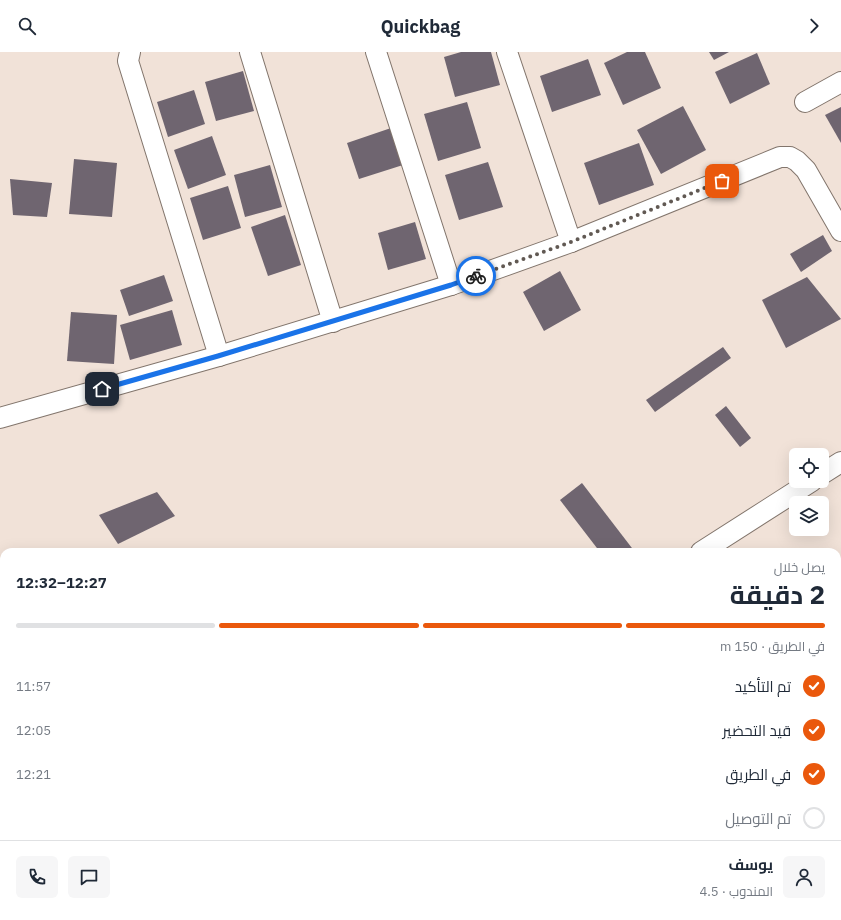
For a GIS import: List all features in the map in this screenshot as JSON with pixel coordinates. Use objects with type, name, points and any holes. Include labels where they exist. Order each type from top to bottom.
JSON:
[{"type":"street","points":[[130,52],[128,61],[218,356]]},
{"type":"street","points":[[250,52],[332,322]]},
{"type":"street","points":[[376,52],[451,285]]},
{"type":"street","points":[[506,52],[571,242]]},
{"type":"street","points":[[805,102],[841,82]]},
{"type":"street","points":[[0,418],[218,356],[451,285],[571,242],[780,157],[790,157],[797,161],[806,170],[841,231]]},
{"type":"street","points":[[829,470],[841,462]]},
{"type":"street","points":[[707,548],[801,488]]},
{"type":"building","points":[[461,52],[491,52],[500,85],[455,97],[444,57]]},
{"type":"building","points":[[627,52],[645,52],[661,88],[623,105],[604,63]]},
{"type":"building","points":[[709,52],[729,52],[714,60]]},
{"type":"building","points":[[757,53],[770,84],[730,104],[715,72]]},
{"type":"building","points":[[588,59],[601,95],[552,112],[540,76]]},
{"type":"building","points":[[243,71],[254,111],[216,121],[205,82]]},
{"type":"building","points":[[194,90],[205,124],[168,137],[157,102]]},
{"type":"building","points":[[467,102],[481,148],[438,161],[424,114]]},
{"type":"building","points":[[683,106],[706,150],[661,174],[637,130]]},
{"type":"building","points":[[841,107],[841,143],[825,115]]},
{"type":"building","points":[[391,128],[403,165],[359,179],[347,143]]},
{"type":"building","points":[[212,136],[226,175],[188,189],[174,150]]},
{"type":"building","points":[[639,143],[654,185],[599,205],[584,163]]},
{"type":"building","points":[[74,159],[117,163],[112,217],[69,214]]},
{"type":"building","points":[[488,162],[503,207],[459,220],[445,175]]},
{"type":"building","points":[[270,165],[282,207],[245,217],[234,175]]},
{"type":"building","points":[[10,179],[52,183],[47,217],[13,215]]},
{"type":"building","points":[[228,186],[241,228],[203,240],[190,198]]},
{"type":"building","points":[[285,215],[301,265],[268,276],[251,227]]},
{"type":"building","points":[[415,222],[426,259],[388,270],[378,233]]},
{"type":"building","points":[[823,235],[832,251],[801,272],[790,254]]},
{"type":"building","points":[[560,271],[581,310],[544,331],[523,292]]},
{"type":"building","points":[[164,275],[173,301],[129,316],[120,290]]},
{"type":"building","points":[[807,277],[841,319],[786,348],[762,300]]},
{"type":"building","points":[[172,310],[182,345],[130,360],[120,325]]},
{"type":"building","points":[[71,312],[117,315],[114,364],[67,361]]},
{"type":"building","points":[[723,347],[731,358],[655,412],[646,400]]},
{"type":"building","points":[[726,406],[751,438],[740,447],[715,415]]},
{"type":"building","points":[[582,483],[632,548],[597,548],[560,500]]},
{"type":"building","points":[[157,492],[175,516],[118,544],[99,515]]},
{"type":"way so far","points":[[476,276],[571,242],[722,181]]},
{"type":"route","points":[[102,389],[332,322],[476,276]]}]
